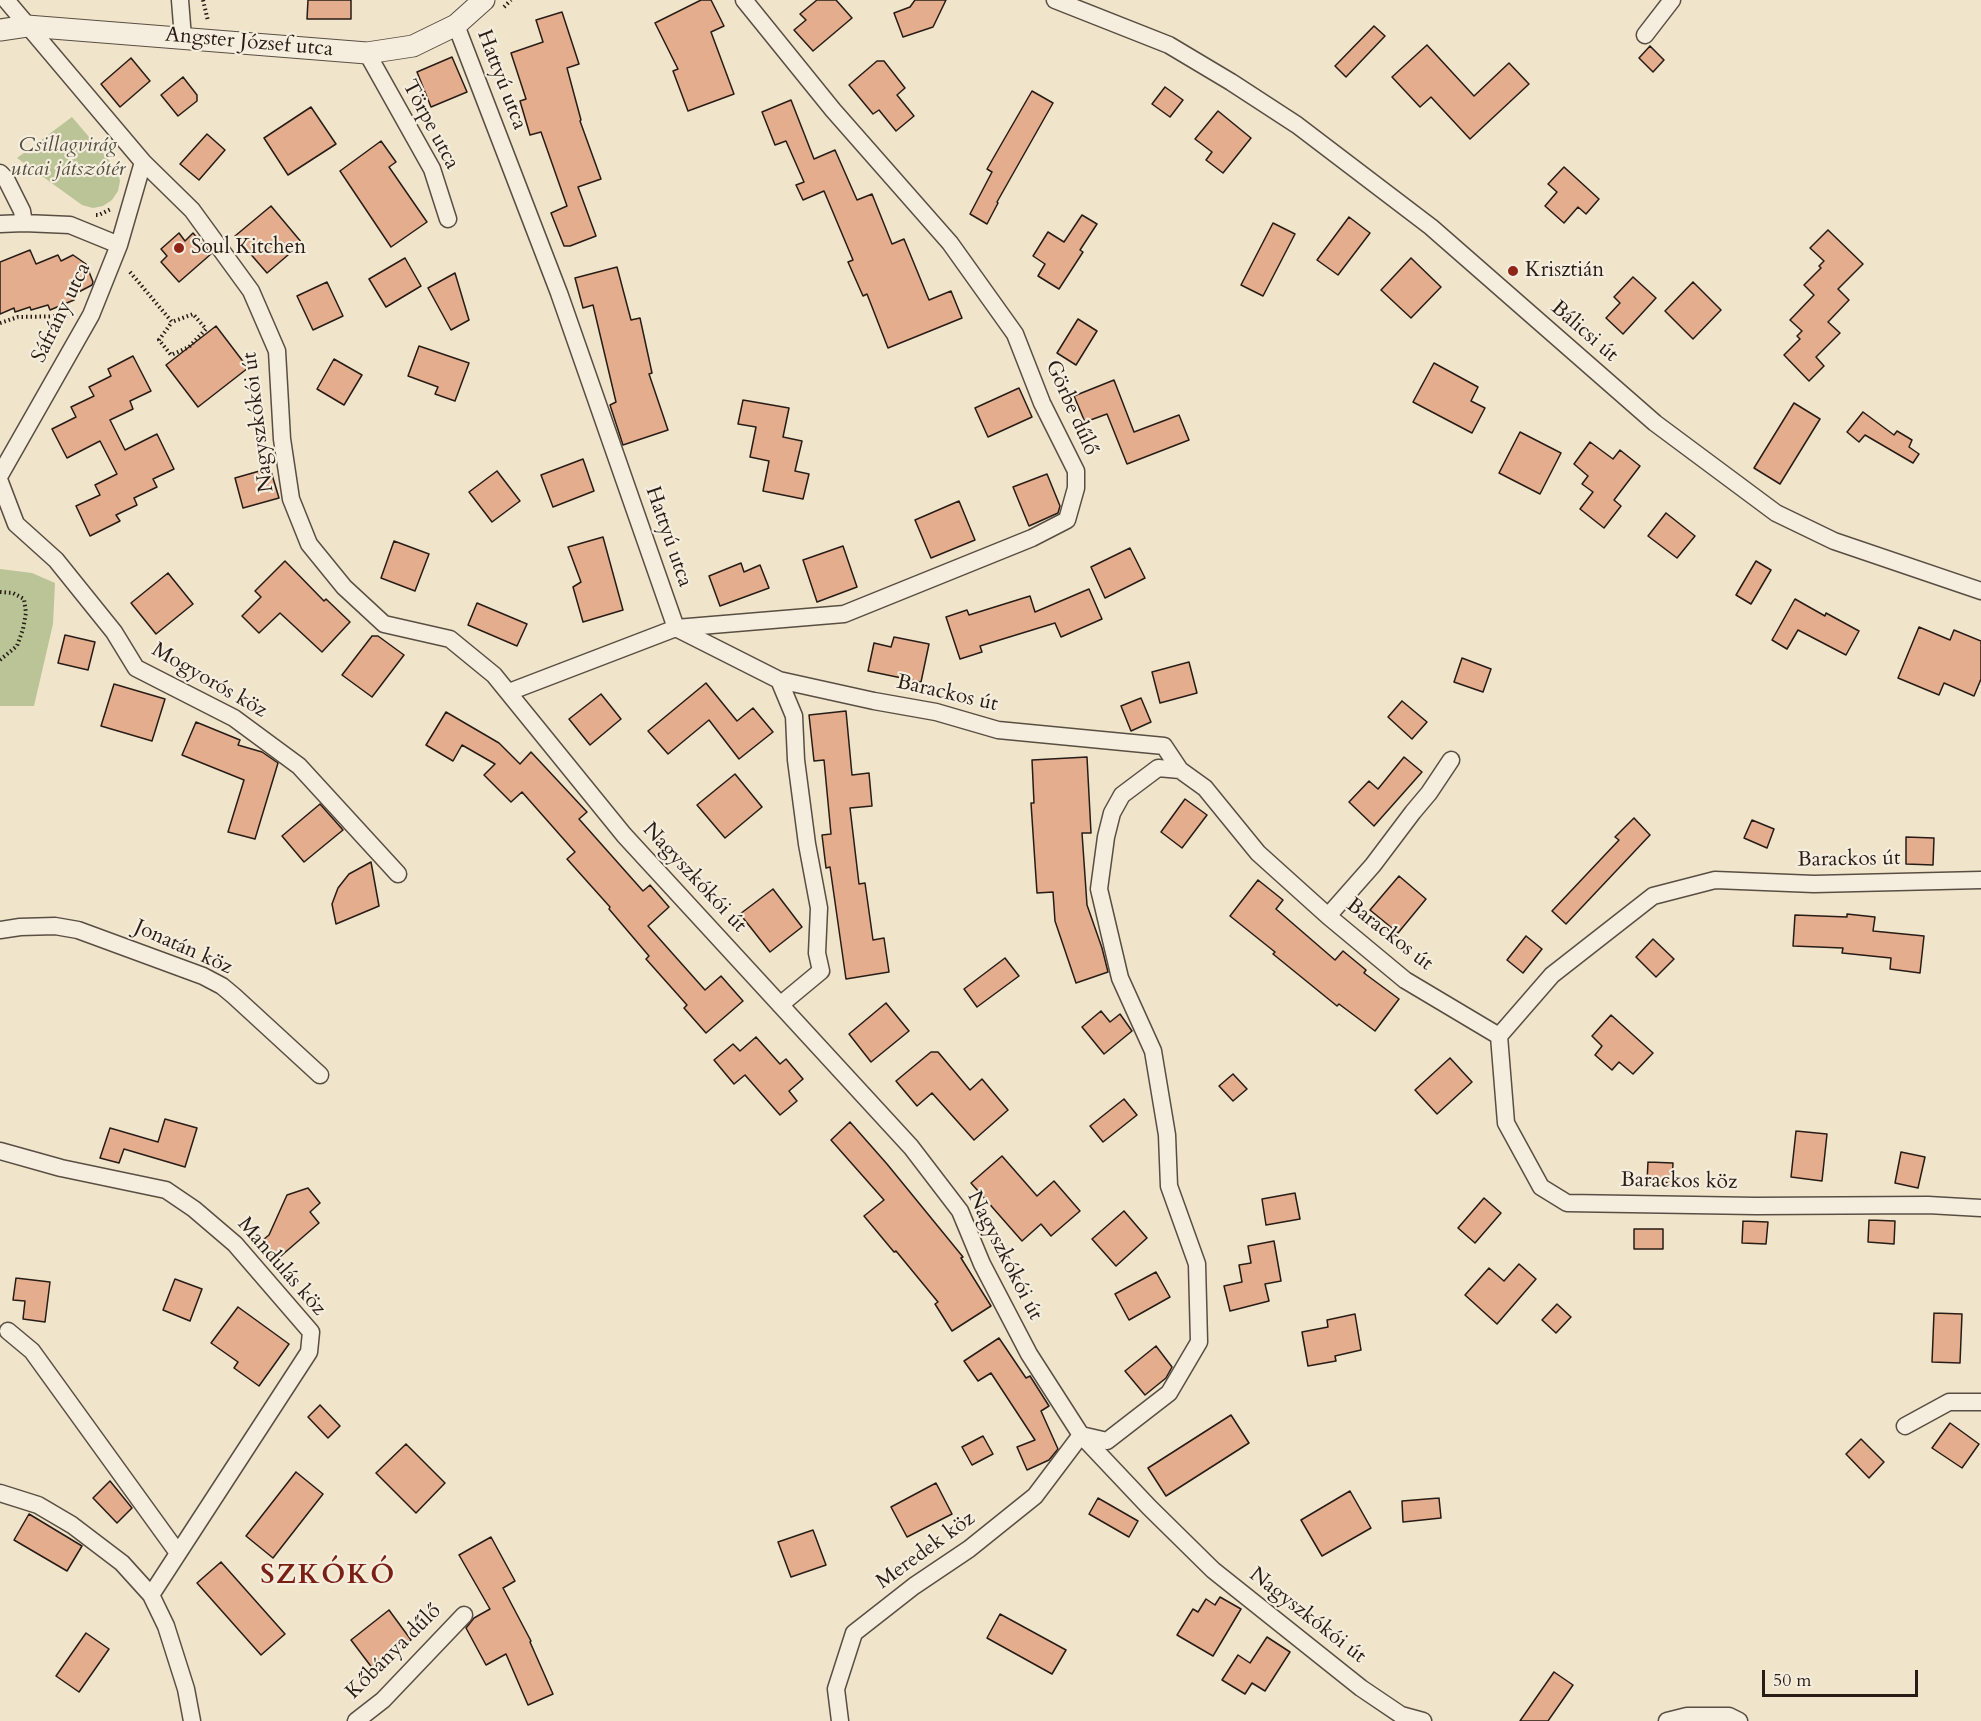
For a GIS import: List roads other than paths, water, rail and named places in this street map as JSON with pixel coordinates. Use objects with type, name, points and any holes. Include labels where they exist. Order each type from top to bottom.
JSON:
[{"type":"street","name":"Nagyszkókói út","points":[[6,0],[143,162],[192,210],[251,291],[277,351],[282,440],[291,499],[309,544],[344,587],[384,624],[450,639],[494,675],[624,835],[911,1147],[960,1211],[982,1264],[1029,1354],[1081,1435],[1149,1508],[1213,1570],[1361,1688],[1401,1715],[1423,1721]]},
{"type":"street","points":[[180,0],[183,38]]},
{"type":"street","name":"Angster József utca","points":[[0,30],[27,26],[367,53],[413,46],[456,25],[484,0]]},
{"type":"street","name":"Görbe dűlő","points":[[676,628],[844,614],[1032,538],[1067,520],[1076,488],[1076,471],[1042,403],[1015,334],[950,243],[833,110],[744,0]]},
{"type":"street","name":"Bálicsi út","points":[[1055,0],[1169,45],[1297,125],[1431,227],[1655,423],[1776,513],[1834,541],[1981,591]]},
{"type":"street","points":[[1645,35],[1672,0]]},
{"type":"street","name":"Hattyú utca","points":[[456,25],[559,293],[676,628]]},
{"type":"street","name":"Törpe utca","points":[[367,53],[432,170],[448,219]]},
{"type":"street","name":"Sáfrány utca","points":[[0,475],[91,315],[119,245],[143,162]]},
{"type":"street","points":[[0,173],[6,178],[22,211],[24,223]]},
{"type":"street","points":[[0,224],[70,225],[119,245]]},
{"type":"street","name":"Mogyorós köz","points":[[0,482],[16,524],[56,560],[114,632],[136,668],[234,718],[299,766],[398,874]]},
{"type":"street","points":[[508,692],[676,628],[779,680],[794,716],[796,760],[807,844],[819,908],[817,953],[821,971],[780,1005]]},
{"type":"street","name":"Barackos út","points":[[779,680],[936,712],[999,730],[1164,746],[1180,770],[1205,788],[1258,853],[1328,916],[1405,980],[1499,1036],[1552,975],[1653,896],[1715,880],[1814,885],[1981,880]]},
{"type":"street","points":[[1328,916],[1373,865],[1430,793],[1451,760]]},
{"type":"street","points":[[1081,1435],[1107,1441],[1169,1393],[1199,1342],[1197,1264],[1169,1186],[1167,1135],[1153,1051],[1120,978],[1099,889],[1106,837],[1112,813],[1122,795],[1158,768],[1180,770]]},
{"type":"street","name":"Jonatán köz","points":[[0,930],[56,926],[78,930],[203,976],[222,986],[234,996],[320,1075]]},
{"type":"street","name":"Barackos köz","points":[[1499,1036],[1506,1123],[1541,1187],[1567,1203],[1756,1206],[1928,1205],[1981,1208]]},
{"type":"street","name":"Mandulás köz","points":[[0,1151],[61,1168],[166,1190],[194,1209],[235,1244],[311,1332],[309,1352],[151,1595]]},
{"type":"street","points":[[8,1331],[32,1351],[177,1553]]},
{"type":"street","points":[[1905,1426],[1949,1402],[1981,1402]]},
{"type":"street","name":"Meredek köz","points":[[840,1721],[836,1689],[854,1633],[914,1586],[969,1550],[1035,1496],[1081,1435]]},
{"type":"street","points":[[0,1493],[38,1505],[72,1525],[122,1563],[151,1595],[169,1637],[186,1689],[192,1721]]},
{"type":"street","name":"Kőbánya dűlő","points":[[356,1721],[383,1700],[464,1615]]},
{"type":"street","points":[[1667,1721],[1687,1716],[1729,1716],[1739,1721]]},
{"type":"place","name":"Soul Kitchen","points":[[179,248]]},
{"type":"place","name":"Krisztián","points":[[1513,271]]},
{"type":"district","name":"SZKÓKÓ","points":[[328,1577]]},
{"type":"park label","name":"Csillagvirág utcai játszótér","points":[[68,158]]}]
